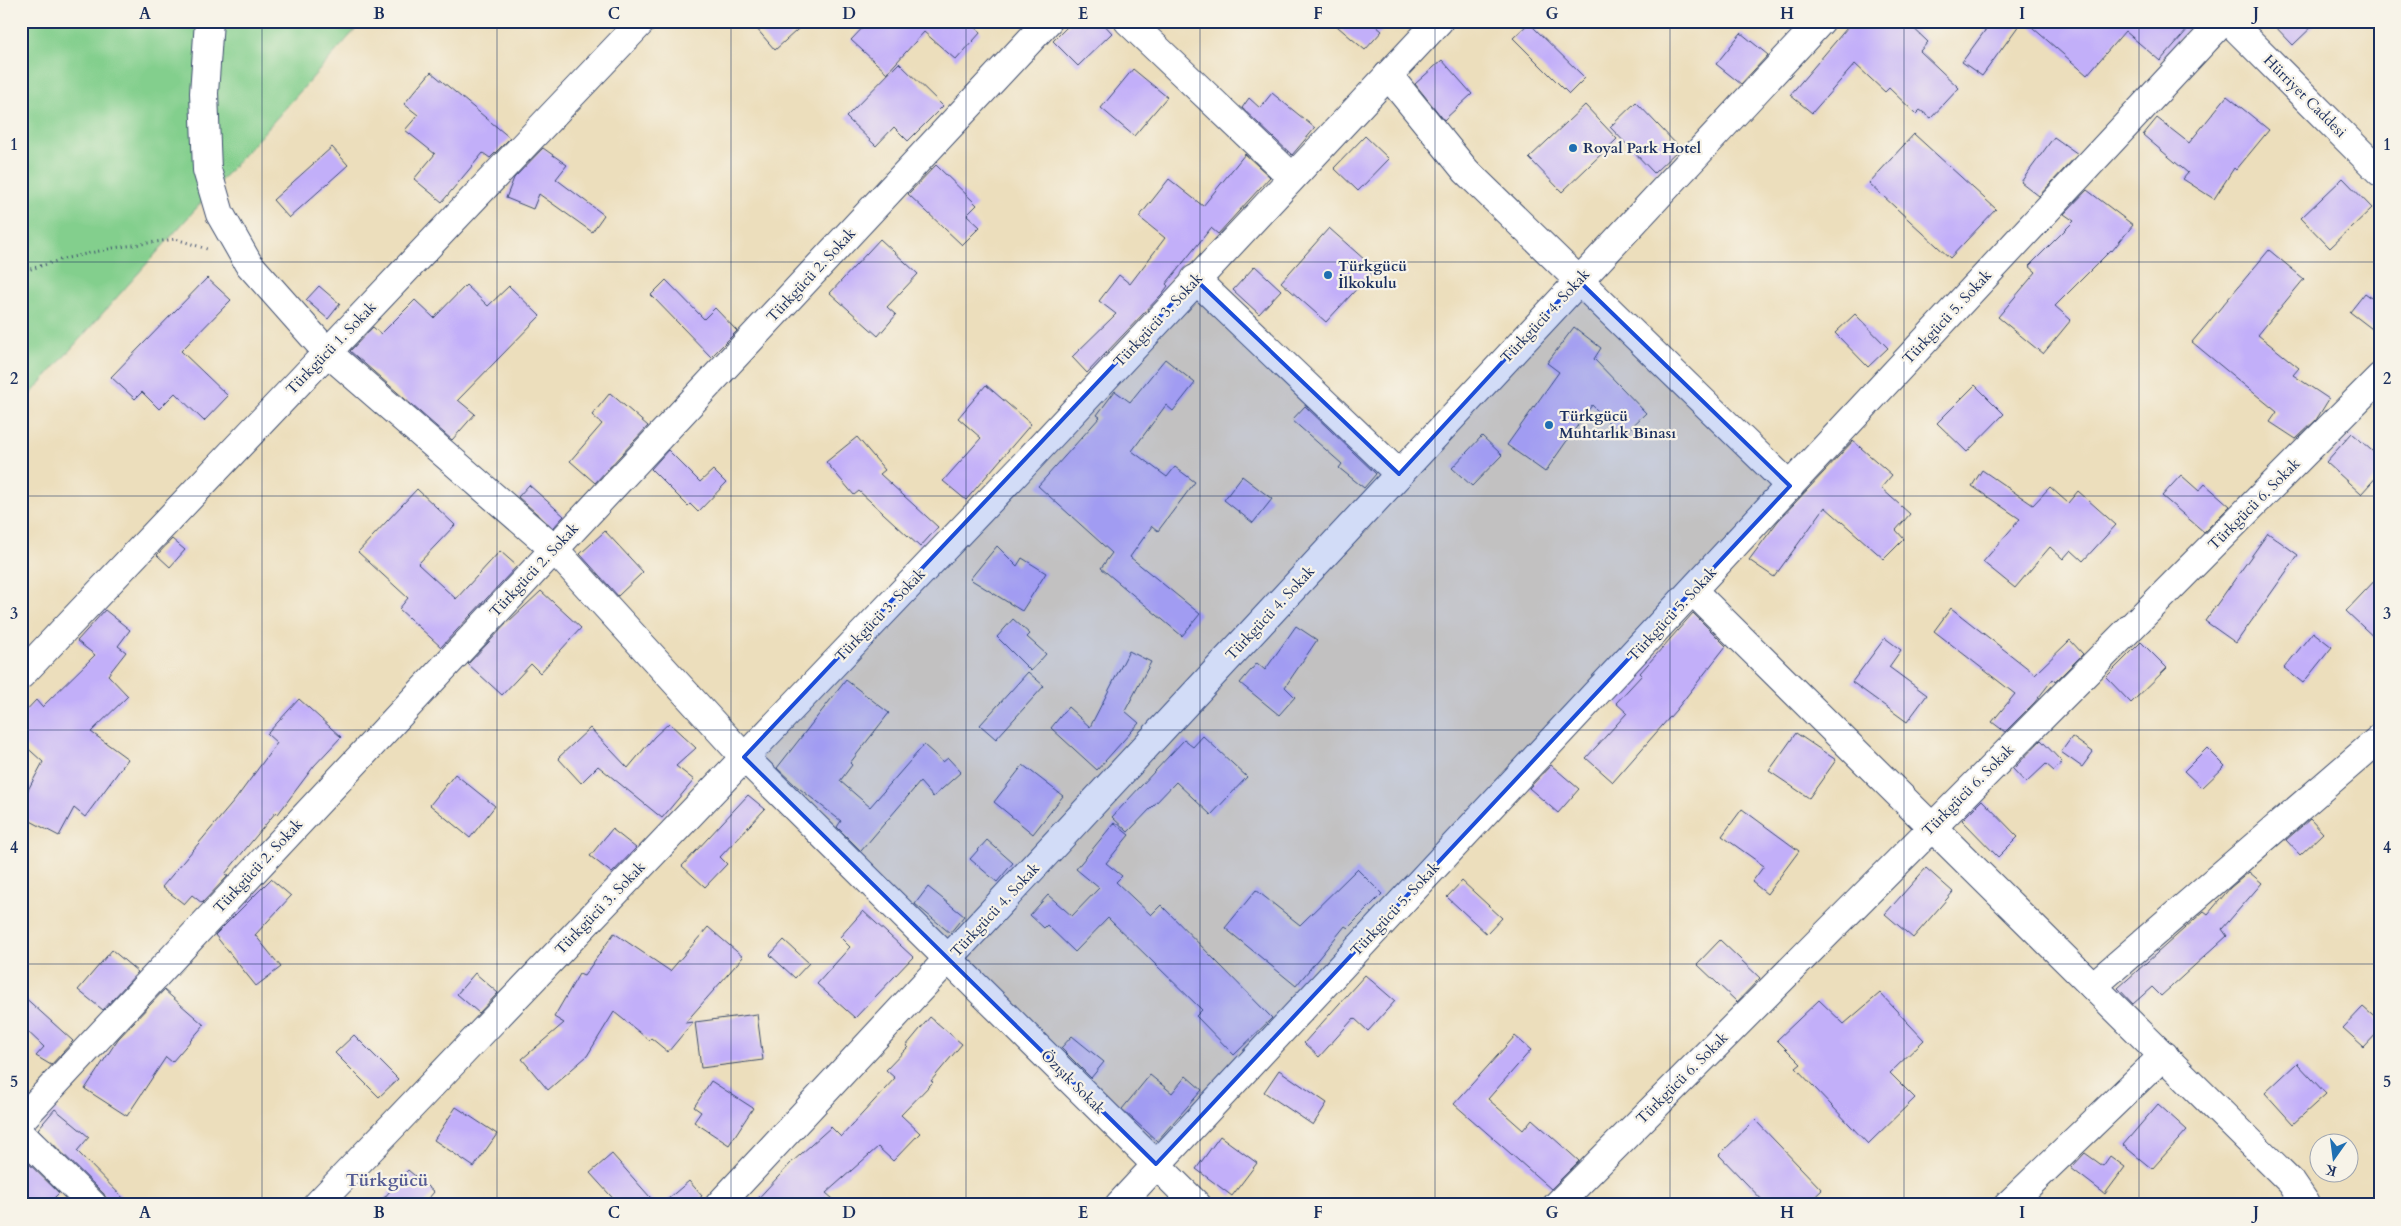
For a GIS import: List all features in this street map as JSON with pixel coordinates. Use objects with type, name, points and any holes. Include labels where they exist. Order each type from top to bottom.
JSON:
[{"type":"street","name":"Özışık Sokak","points":[[209,21],[204,93],[208,170],[220,214],[248,263],[327,352],[554,549],[744,757],[1197,1205]]},
{"type":"street","name":"Türkgücü 1. Sokak","points":[[21,675],[642,21]]},
{"type":"street","name":"Türkgücü 2. Sokak","points":[[21,1120],[1048,21]]},
{"type":"street","points":[[1128,21],[1292,177]]},
{"type":"street","name":"Türkgücü 3. Sokak","points":[[317,1205],[1019,470],[1195,279],[1439,21]]},
{"type":"street","name":"Türkgücü 4. Sokak","points":[[720,1205],[1578,280],[1821,21]]},
{"type":"street","name":"Türkgücü 5. Sokak","points":[[1119,1205],[2223,21]]},
{"type":"street","name":"Hürriyet Caddesi","points":[[2229,21],[2380,172]]},
{"type":"street","points":[[1388,75],[1466,171],[1790,486]]},
{"type":"street","points":[[1195,279],[1399,474]]},
{"type":"street","name":"Türkgücü 6. Sokak","points":[[1557,1205],[1931,826],[2380,377]]},
{"type":"street","points":[[1693,591],[2164,1055],[2291,1182],[2306,1204]]},
{"type":"street","points":[[2093,986],[2380,738]]},
{"type":"street","points":[[2008,1205],[2164,1055]]},
{"type":"street","points":[[21,1134],[93,1205]]},
{"type":"path","points":[[21,272],[63,259],[112,248],[176,239],[248,263]]},
{"type":"highlighted area","points":[[1195,279],[1399,474],[1578,280],[1790,486],[1156,1164],[744,757]]},
{"type":"green space","points":[[21,21],[363,21],[21,405]]},
{"type":"building","points":[[750,21],[807,21],[775,50]]},
{"type":"building","points":[[869,21],[968,21],[981,32],[956,60],[924,32],[887,73],[851,40]]},
{"type":"building","points":[[1073,21],[1101,21],[1112,33],[1078,66],[1053,41]]},
{"type":"building","points":[[1331,21],[1370,21],[1382,31],[1365,50]]},
{"type":"building","points":[[1853,21],[1906,21],[1928,42],[1920,51],[1959,88],[1931,118],[1920,110],[1916,114],[1889,88],[1885,92],[1855,64],[1812,113],[1790,95]]},
{"type":"building","points":[[1992,21],[2022,21],[1982,76],[1962,62]]},
{"type":"building","points":[[2025,21],[2195,21],[2160,61],[2125,31],[2087,75]]},
{"type":"building","points":[[2270,21],[2318,21],[2293,45]]},
{"type":"building","points":[[1529,23],[1585,78],[1569,94],[1513,38]]},
{"type":"building","points":[[1741,33],[1768,55],[1741,84],[1716,64]]},
{"type":"building","points":[[1442,60],[1472,94],[1444,120],[1415,84]]},
{"type":"building","points":[[899,63],[943,106],[908,141],[894,127],[876,146],[846,117]]},
{"type":"building","points":[[1133,69],[1167,97],[1134,136],[1101,108]]},
{"type":"building","points":[[431,72],[510,138],[490,158],[483,153],[442,202],[414,179],[435,154],[405,130],[418,115],[404,104]]},
{"type":"building","points":[[1272,93],[1315,128],[1292,155],[1242,108],[1249,98],[1260,108]]},
{"type":"building","points":[[2227,96],[2269,130],[2236,170],[2234,168],[2214,199],[2183,179],[2188,173],[2143,135],[2157,118],[2189,143]]},
{"type":"building","points":[[1636,102],[1680,148],[1654,173],[1610,127]]},
{"type":"building","name":"Royal Park Hotel","points":[[1585,105],[1617,139],[1562,192],[1529,158]]},
{"type":"building","points":[[1914,134],[1996,209],[1950,258],[1869,183]]},
{"type":"building","points":[[1365,136],[1389,159],[1358,191],[1334,168]]},
{"type":"building","points":[[2054,137],[2078,154],[2039,196],[2021,182]]},
{"type":"building","points":[[332,147],[348,165],[289,218],[273,200]]},
{"type":"building","points":[[543,148],[567,165],[556,179],[604,215],[592,232],[539,194],[533,209],[506,198],[514,178]]},
{"type":"building","points":[[1245,154],[1270,177],[1218,234],[1211,228],[1166,284],[1168,286],[1162,294],[1087,373],[1072,357],[1116,314],[1099,301],[1119,275],[1130,284],[1165,238],[1139,217],[1169,179],[1203,206]]},
{"type":"building","points":[[936,165],[977,205],[967,215],[980,227],[962,245],[908,194]]},
{"type":"building","points":[[2343,178],[2372,208],[2330,248],[2301,218]]},
{"type":"building","points":[[2087,190],[2133,225],[2112,251],[2055,306],[2071,320],[2043,354],[1998,317],[2036,272],[2029,266],[2074,221],[2064,214]]},
{"type":"building","name":"Türkgücü İlkokulu","points":[[1329,228],[1375,269],[1326,322],[1281,282]]},
{"type":"building","points":[[880,239],[918,274],[887,307],[896,315],[878,336],[830,293]]},
{"type":"building","points":[[2269,250],[2304,279],[2258,335],[2299,368],[2293,375],[2329,399],[2316,420],[2296,439],[2270,422],[2277,412],[2192,342]]},
{"type":"building","points":[[1255,266],[1281,290],[1259,314],[1233,290]]},
{"type":"building","points":[[207,278],[231,300],[181,351],[228,396],[204,421],[175,393],[159,409],[142,392],[135,399],[111,377]]},
{"type":"building","points":[[666,280],[704,319],[715,308],[737,331],[711,357],[651,295]]},
{"type":"building","points":[[466,285],[488,306],[509,286],[540,316],[458,400],[475,414],[452,440],[350,351],[373,327],[381,334],[415,300],[434,318]]},
{"type":"building","points":[[319,286],[340,304],[328,319],[306,300]]},
{"type":"building","points":[[2365,293],[2380,304],[2380,335],[2350,312]]},
{"type":"building","points":[[1855,314],[1888,348],[1868,367],[1835,333]]},
{"type":"building","points":[[1574,327],[1601,348],[1594,359],[1646,413],[1622,436],[1592,405],[1545,472],[1507,445],[1559,372],[1547,363]]},
{"type":"building","points":[[1165,359],[1195,383],[1173,411],[1166,405],[1132,451],[1167,477],[1175,467],[1195,482],[1158,531],[1152,526],[1130,557],[1200,614],[1182,636],[1101,568],[1112,553],[1038,486],[1100,417],[1097,415],[1115,391],[1130,402]]},
{"type":"building","points":[[986,385],[1031,424],[966,500],[943,481],[981,438],[958,418]]},
{"type":"building","points":[[1975,385],[2004,414],[1967,452],[1937,423]]},
{"type":"building","points":[[610,393],[648,426],[595,483],[570,461],[602,424],[592,415]]},
{"type":"building","points":[[1305,406],[1376,474],[1364,488],[1339,468],[1342,464],[1292,420]]},
{"type":"building","points":[[2352,433],[2380,458],[2380,473],[2361,494],[2326,462]]},
{"type":"building","points":[[1482,436],[1502,455],[1472,486],[1452,468]]},
{"type":"building","points":[[857,437],[885,470],[880,474],[938,527],[920,547],[859,491],[854,495],[826,462]]},
{"type":"building","points":[[1853,441],[1892,475],[1881,488],[1910,514],[1896,530],[1904,539],[1884,559],[1825,507],[1774,577],[1749,560],[1778,521]]},
{"type":"building","points":[[668,450],[700,482],[713,470],[726,483],[698,512],[690,504],[688,506],[651,469]]},
{"type":"building","points":[[1982,470],[2033,505],[2050,487],[2068,503],[2078,491],[2116,525],[2083,561],[2071,550],[2063,559],[2050,547],[2015,588],[1983,562],[2020,519],[1972,486]]},
{"type":"building","points":[[2181,475],[2199,491],[2205,484],[2230,506],[2204,532],[2162,496]]},
{"type":"building","points":[[1242,476],[1272,499],[1253,523],[1224,500]]},
{"type":"building","points":[[529,485],[564,516],[553,528],[518,497]]},
{"type":"building","points":[[417,489],[455,525],[418,564],[456,599],[500,551],[517,566],[441,647],[399,609],[408,598],[358,552]]},
{"type":"building","points":[[605,531],[643,572],[618,596],[580,554]]},
{"type":"building","points":[[2268,533],[2298,555],[2236,643],[2205,621]]},
{"type":"building","points":[[172,539],[185,550],[170,567],[157,555]]},
{"type":"building","points":[[997,546],[1017,566],[1022,558],[1046,573],[1022,611],[970,579]]},
{"type":"building","points":[[2380,575],[2380,643],[2346,611]]},
{"type":"building","points":[[541,591],[581,628],[540,673],[531,664],[502,695],[468,664]]},
{"type":"building","points":[[1951,608],[2035,674],[2070,640],[2083,654],[2055,682],[2053,679],[2035,702],[2005,732],[1992,722],[2015,694],[1934,631]]},
{"type":"building","points":[[105,610],[130,630],[118,646],[126,652],[108,675],[128,696],[91,732],[128,759],[85,817],[74,808],[59,836],[21,816],[21,803],[43,762],[21,742],[21,716],[36,700],[42,707],[95,655],[77,641]]},
{"type":"building","points":[[1693,613],[1726,646],[1676,710],[1613,782],[1586,758],[1627,713],[1616,703],[1642,675],[1640,673]]},
{"type":"building","points":[[1013,619],[1030,634],[1027,637],[1046,654],[1031,671],[997,637]]},
{"type":"building","points":[[1296,626],[1317,640],[1285,687],[1295,697],[1279,715],[1240,683],[1257,663],[1265,670]]},
{"type":"building","points":[[2313,632],[2332,647],[2303,683],[2284,668]]},
{"type":"building","points":[[1885,638],[1901,650],[1889,667],[1927,695],[1907,722],[1852,682]]},
{"type":"building","points":[[2141,642],[2167,668],[2131,703],[2106,677]]},
{"type":"building","points":[[1129,651],[1151,662],[1125,711],[1139,723],[1097,770],[1051,728],[1068,707],[1090,727]]},
{"type":"building","points":[[1028,672],[1044,686],[996,739],[980,725]]},
{"type":"building","points":[[846,680],[889,713],[850,763],[852,765],[840,781],[870,807],[924,745],[943,762],[948,758],[961,772],[933,797],[920,782],[861,851],[837,827],[841,821],[795,785],[777,768]]},
{"type":"building","points":[[299,699],[341,737],[314,766],[278,814],[276,812],[225,874],[228,876],[202,903],[192,895],[184,904],[162,887],[235,800],[277,743],[267,734]]},
{"type":"building","points":[[669,723],[696,748],[676,766],[694,780],[662,818],[598,766],[581,783],[558,758],[590,728],[628,768],[654,737]]},
{"type":"building","points":[[1796,733],[1836,760],[1809,798],[1769,771]]},
{"type":"building","points":[[1203,736],[1247,777],[1211,815],[1176,782],[1128,832],[1112,817],[1184,740],[1193,747]]},
{"type":"building","points":[[2072,737],[2093,752],[2082,767],[2061,752]]},
{"type":"building","points":[[2041,740],[2062,762],[2054,771],[2046,764],[2026,783],[2013,769]]},
{"type":"building","points":[[2207,748],[2225,766],[2202,788],[2184,771]]},
{"type":"building","points":[[1023,765],[1063,796],[1033,834],[994,802]]},
{"type":"building","points":[[1551,765],[1579,789],[1558,813],[1529,788]]},
{"type":"building","points":[[455,774],[495,806],[470,838],[430,805]]},
{"type":"building","points":[[748,795],[765,809],[720,857],[727,864],[705,887],[682,866]]},
{"type":"building","points":[[1982,800],[2018,837],[1998,857],[1962,820]]},
{"type":"building","points":[[1742,809],[1799,851],[1767,894],[1752,882],[1764,866],[1722,836]]},
{"type":"building","points":[[2310,819],[2323,833],[2300,855],[2286,840]]},
{"type":"building","points":[[1114,823],[1129,835],[1106,863],[1122,876],[1116,882],[1151,915],[1161,905],[1272,1018],[1234,1055],[1196,1016],[1202,1010],[1108,918],[1075,952],[1047,925],[1044,928],[1030,915],[1048,895],[1072,916],[1099,888],[1076,869]]},
{"type":"building","points":[[612,829],[636,848],[612,873],[590,856]]},
{"type":"building","points":[[987,840],[1013,863],[997,882],[970,859]]},
{"type":"building","points":[[1926,868],[1953,892],[1913,938],[1885,914]]},
{"type":"building","points":[[1357,869],[1382,894],[1348,928],[1345,926],[1296,986],[1225,928],[1256,890],[1300,925]]},
{"type":"building","points":[[2249,872],[2262,883],[2222,929],[2227,936],[2161,996],[2152,987],[2133,1004],[2118,988],[2204,911],[2208,914],[2230,888]]},
{"type":"building","points":[[271,879],[291,896],[255,935],[281,967],[256,986],[215,935]]},
{"type":"building","points":[[1462,881],[1502,918],[1487,934],[1447,897]]},
{"type":"building","points":[[928,887],[964,916],[950,933],[915,904]]},
{"type":"building","points":[[863,911],[913,957],[855,1018],[817,984],[850,947],[840,937]]},
{"type":"building","points":[[708,927],[743,957],[685,1023],[693,1022],[668,1052],[651,1038],[649,1040],[614,1012],[587,1056],[548,1090],[522,1059],[564,1023],[554,1017],[579,974],[584,976],[614,933],[670,971]]},
{"type":"building","points":[[784,940],[809,963],[795,978],[770,955]]},
{"type":"building","points":[[1720,940],[1760,978],[1737,1002],[1697,964]]},
{"type":"building","points":[[112,950],[138,972],[103,1010],[78,990]]},
{"type":"building","points":[[475,973],[498,993],[479,1013],[457,994]]},
{"type":"building","points":[[1365,975],[1395,1001],[1368,1031],[1354,1018],[1319,1057],[1304,1043]]},
{"type":"building","points":[[164,990],[204,1025],[172,1062],[166,1057],[127,1116],[85,1089],[118,1039]]},
{"type":"building","points":[[1880,993],[1924,1040],[1890,1073],[1915,1098],[1868,1144],[1796,1068],[1801,1064],[1777,1040],[1819,1000],[1844,1024]]},
{"type":"building","points":[[21,994],[73,1041],[51,1065],[36,1056],[44,1047],[21,1025]]},
{"type":"building","points":[[2363,1007],[2380,1022],[2380,1030],[2364,1047],[2343,1028]]},
{"type":"building","points":[[757,1014],[763,1060],[701,1068],[695,1022]]},
{"type":"building","points":[[930,1017],[962,1044],[931,1081],[933,1082],[901,1115],[920,1133],[893,1161],[878,1147],[826,1193],[840,1205],[752,1205],[791,1163],[831,1127],[841,1137],[895,1078],[886,1070],[908,1047],[906,1046]]},
{"type":"building","points":[[354,1035],[398,1079],[379,1097],[335,1053]]},
{"type":"building","points":[[1072,1036],[1104,1062],[1091,1078],[1061,1048]]},
{"type":"building","points":[[1515,1036],[1531,1050],[1488,1099],[1523,1130],[1532,1119],[1579,1161],[1551,1189],[1454,1104]]},
{"type":"building","points":[[2297,1063],[2326,1094],[2293,1124],[2265,1093]]},
{"type":"building","points":[[1279,1070],[1327,1103],[1313,1125],[1264,1092]]},
{"type":"building","points":[[1150,1075],[1172,1093],[1186,1076],[1202,1090],[1157,1141],[1122,1109]]},
{"type":"building","points":[[711,1081],[753,1108],[729,1145],[694,1122],[701,1112],[694,1107]]},
{"type":"building","points":[[2158,1104],[2187,1130],[2152,1169],[2123,1145]]},
{"type":"building","points":[[456,1107],[497,1134],[474,1167],[434,1140]]},
{"type":"building","points":[[55,1109],[89,1137],[77,1151],[130,1205],[108,1205],[104,1194],[38,1129]]},
{"type":"building","points":[[1755,1120],[1822,1190],[1806,1205],[1767,1205],[1719,1155]]},
{"type":"building","points":[[1220,1136],[1257,1163],[1232,1196],[1196,1169]]},
{"type":"building","points":[[2085,1153],[2103,1166],[2110,1156],[2125,1167],[2105,1194],[2071,1168]]},
{"type":"building","points":[[612,1154],[657,1205],[619,1205],[590,1173]]},
{"type":"building","points":[[21,1156],[59,1193],[47,1205],[21,1205]]},
{"type":"building","points":[[408,1170],[434,1192],[423,1205],[378,1205]]},
{"type":"building","points":[[689,1181],[702,1196],[692,1205],[661,1205]]},
{"type":"place","name":"Royal Park Hotel","points":[[1573,148]]},
{"type":"place","name":"Türkgücü İlkokulu","points":[[1328,275]]},
{"type":"place","name":"Türkgücü Muhtarlık Binası","points":[[1549,425]]},
{"type":"district","name":"Türkgücü","points":[[387,1180]]}]
